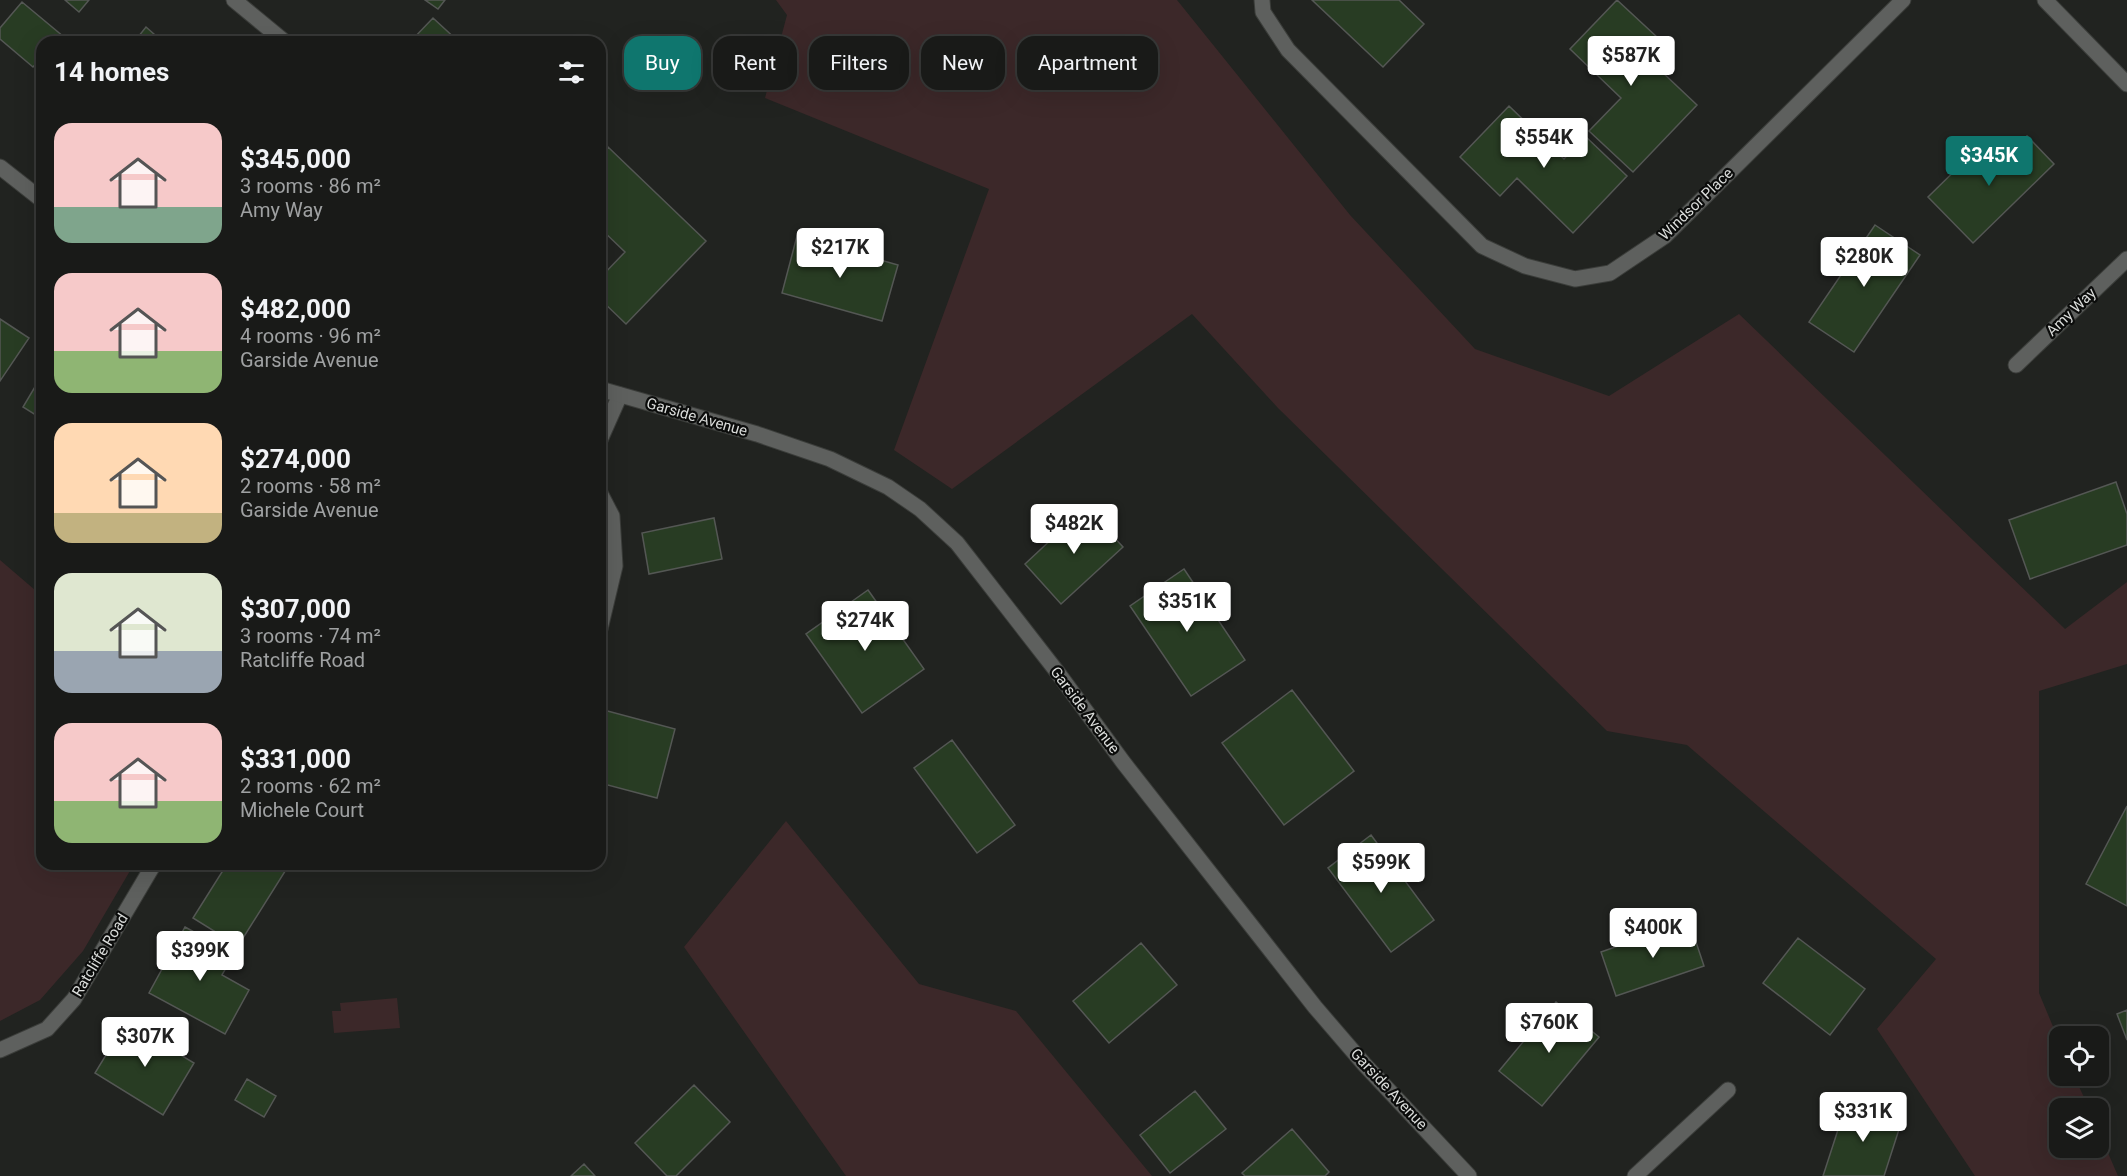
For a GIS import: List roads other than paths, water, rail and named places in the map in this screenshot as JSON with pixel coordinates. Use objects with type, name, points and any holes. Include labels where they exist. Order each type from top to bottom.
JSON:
[{"type":"street","points":[[234,0],[278,36]]},
{"type":"street","name":"Windsor Place","points":[[1262,0],[1263,12],[1288,50],[1482,246],[1525,266],[1575,279],[1610,273],[1665,236],[1903,0]]},
{"type":"street","points":[[2045,0],[2127,84]]},
{"type":"street","points":[[0,167],[36,195]]},
{"type":"street","name":"Amy Way","points":[[2016,365],[2127,259]]},
{"type":"street","name":"Garside Avenue","points":[[606,391],[757,434],[830,459],[888,487],[920,509],[957,543],[1123,762],[1315,1006],[1364,1064],[1469,1176]]},
{"type":"street","points":[[606,426],[620,395]]},
{"type":"street","points":[[606,504],[612,516],[615,566],[606,604]]},
{"type":"street","name":"Ratcliffe Road","points":[[0,1050],[47,1029],[74,999],[150,870]]},
{"type":"street","points":[[1635,1176],[1728,1090]]}]
